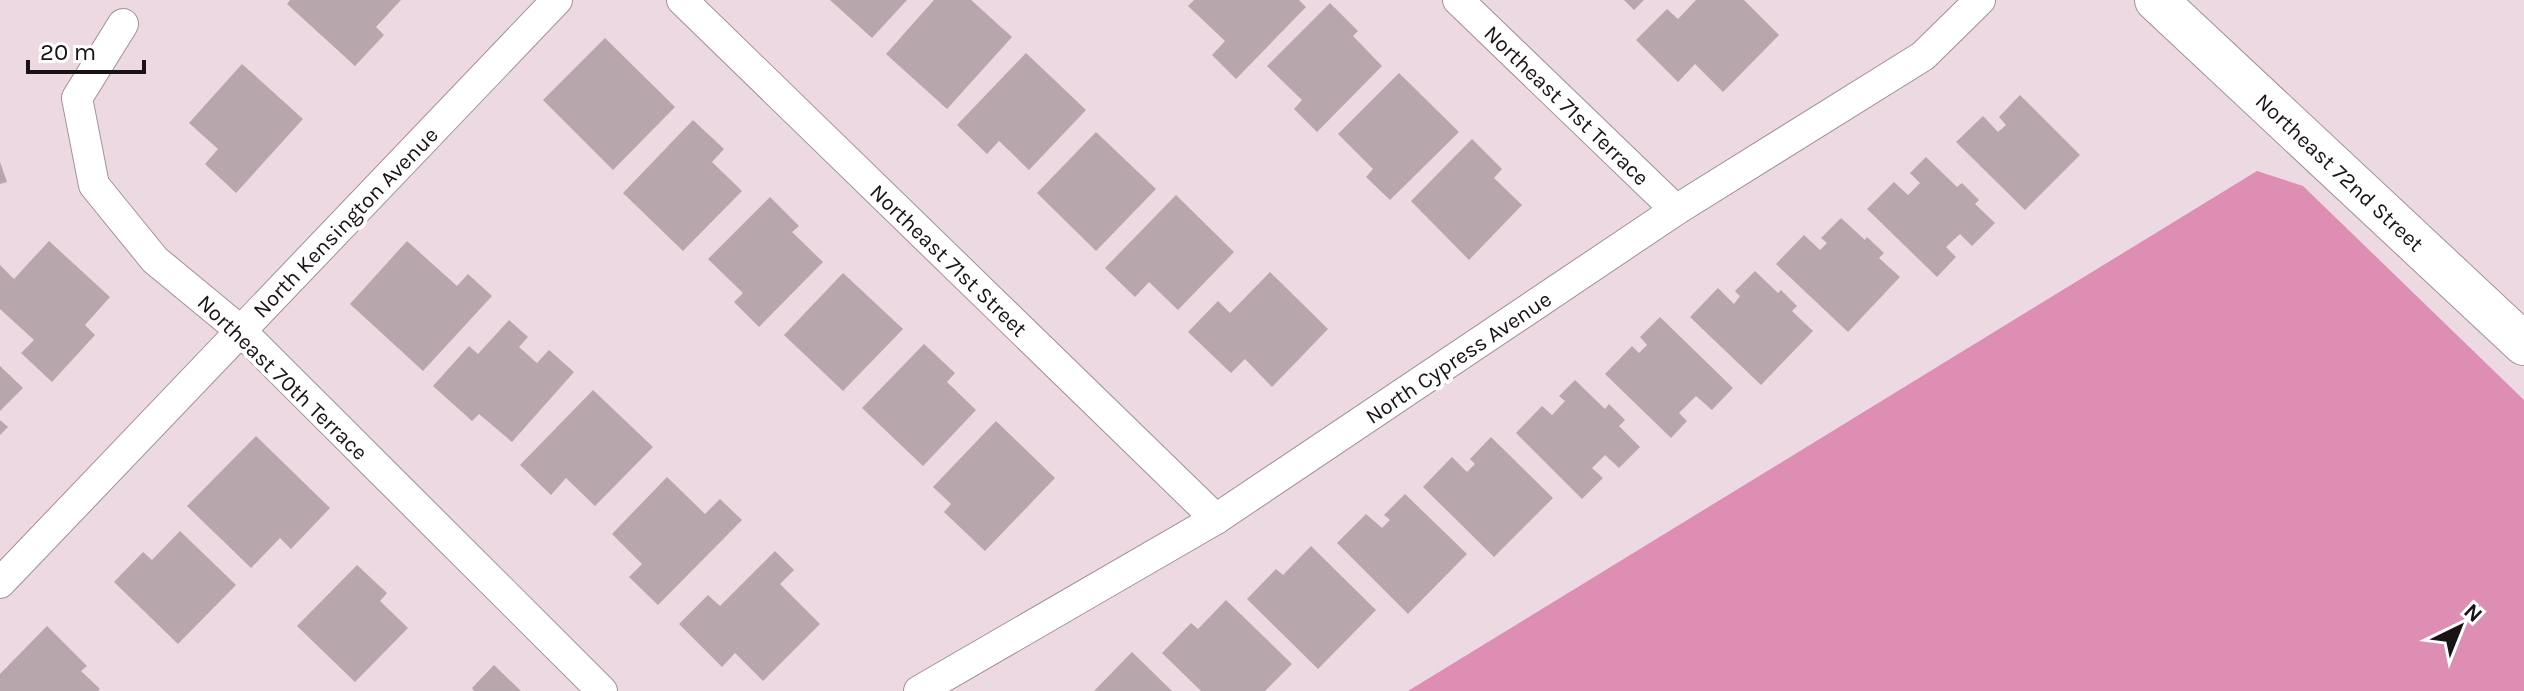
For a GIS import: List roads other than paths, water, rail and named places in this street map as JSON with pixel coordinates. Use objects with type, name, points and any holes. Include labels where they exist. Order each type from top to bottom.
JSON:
[{"type":"main road","name":"Northeast 72nd Street","points":[[2156,0],[2524,344]]},
{"type":"street","name":"North Kensington Avenue","points":[[0,583],[557,0]]},
{"type":"street","name":"Northeast 71st Street","points":[[682,0],[1216,519]]},
{"type":"street","name":"Northeast 71st Terrace","points":[[1458,0],[1676,210]]},
{"type":"street","name":"North Cypress Avenue","points":[[919,691],[1216,519],[1676,210],[1923,56],[1980,0]]},
{"type":"street","name":"Northeast 70th Terrace","points":[[123,24],[77,98],[94,185],[155,260],[241,331],[602,691]]}]
